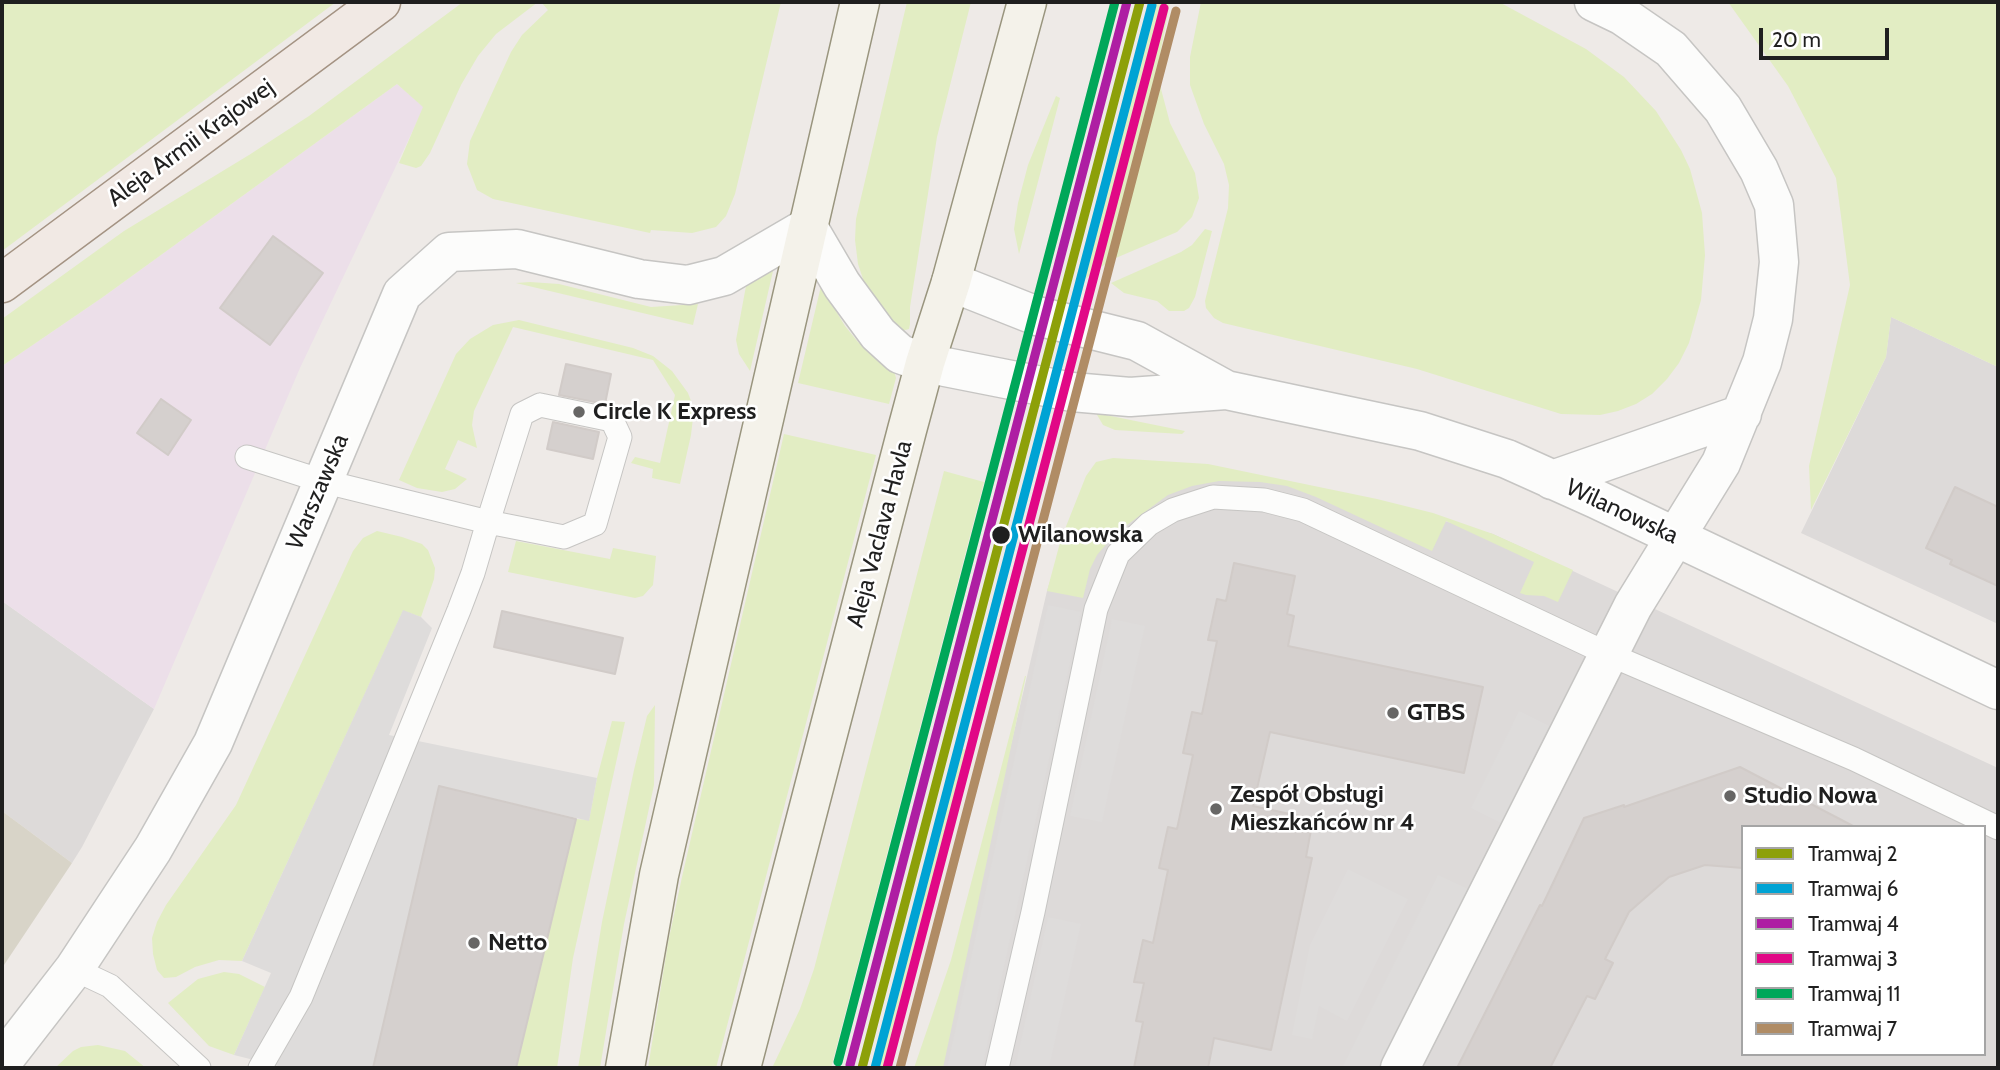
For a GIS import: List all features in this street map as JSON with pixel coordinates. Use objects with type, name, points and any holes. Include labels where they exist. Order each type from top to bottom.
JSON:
[{"type":"main road","name":"Aleja Armii Krajowej","points":[[2,283],[381,2]]},
{"type":"main road","points":[[625,1068],[659,875],[860,2]]},
{"type":"main road","name":"Aleja Vaclava Havla","points":[[741,1068],[925,363],[951,282],[1027,2]]},
{"type":"street","points":[[1400,1068],[1608,653],[1633,606],[1721,463],[1762,362],[1773,319],[1779,262],[1774,205],[1759,170],[1723,109],[1671,49],[1623,16],[1594,2]]},
{"type":"street","name":"Wilanowska","points":[[808,227],[842,285],[878,334],[900,354],[925,363],[1072,393],[1130,397],[1226,390],[1420,431],[1507,459],[1998,690]]},
{"type":"street","name":"Warszawska","points":[[2,1062],[74,969],[153,849],[214,743],[402,294],[450,252],[517,249],[639,279],[688,285],[724,276],[808,227]]},
{"type":"street","name":"Wilanowska","points":[[951,282],[1037,316],[1138,341],[1226,390]]},
{"type":"street","points":[[1552,480],[1742,414]]},
{"type":"lane","points":[[247,457],[323,481],[488,522],[564,537],[595,524],[620,437],[612,420],[540,405],[522,414],[488,522],[468,585],[301,997],[260,1068]]},
{"type":"lane","points":[[997,1068],[1033,912],[1096,609],[1118,554],[1149,524],[1173,510],[1213,497],[1264,500],[1303,510],[1608,653],[1854,760],[1998,828]]},
{"type":"lane","points":[[74,969],[110,986],[199,1068]]},
{"type":"shaded area","points":[[397,84],[424,107],[300,368],[154,709],[2,601],[2,366],[103,297]]},
{"type":"shaded area","points":[[1891,317],[1998,367],[1998,624],[1801,533],[1886,357]]},
{"type":"shaded area","points":[[1205,465],[1378,503],[1493,534],[1998,768],[1998,1068],[935,1068],[1047,591],[1062,544]]},
{"type":"shaded area","points":[[2,601],[154,709],[72,863],[2,811]]},
{"type":"shaded area","points":[[1048,605],[1081,612],[982,1068],[947,1068]]},
{"type":"shaded area","points":[[403,610],[421,617],[432,628],[389,735],[597,778],[589,821],[439,786],[373,1068],[286,1068],[234,1055],[271,973],[242,961]]},
{"type":"shaded area","points":[[1112,619],[1145,626],[1102,822],[1070,816]]},
{"type":"shaded area","points":[[1519,711],[1549,726],[1501,823],[1471,808]]},
{"type":"shaded area","points":[[2,811],[72,863],[2,968]]},
{"type":"shaded area","points":[[1348,869],[1408,899],[1347,1021],[1319,1006],[1312,1039],[1292,1035],[1310,945]]},
{"type":"shaded area","points":[[1438,875],[1468,889],[1379,1068],[1342,1068]]},
{"type":"shaded area","points":[[1048,917],[1081,924],[1049,1068],[1015,1068]]},
{"type":"green space","points":[[2,2],[336,2],[2,251]]},
{"type":"green space","points":[[463,2],[538,2],[496,34],[478,56],[421,166],[416,168],[399,163],[423,107],[397,84],[103,297],[2,366],[2,319],[124,231],[309,116]]},
{"type":"green space","points":[[541,2],[781,2],[735,194],[726,216],[716,227],[692,233],[651,230],[650,233],[493,199],[477,190],[467,164],[470,141],[511,52],[522,35],[548,10]]},
{"type":"green space","points":[[907,2],[971,2],[937,137],[910,307],[909,329],[902,331],[889,320],[866,288],[858,264],[855,240],[856,219]]},
{"type":"green space","points":[[1149,2],[1170,2],[1160,55],[1161,89],[1170,123],[1195,173],[1199,198],[1192,217],[1177,232],[1111,260],[1085,279],[1077,275]]},
{"type":"green space","points":[[1201,2],[1499,2],[1586,49],[1624,77],[1656,111],[1681,150],[1690,169],[1702,213],[1705,255],[1701,300],[1689,343],[1667,379],[1652,394],[1618,411],[1600,415],[1561,414],[1417,369],[1223,323],[1214,318],[1206,308],[1205,301],[1228,208],[1229,185],[1224,164],[1204,124],[1190,85],[1190,57]]},
{"type":"green space","points":[[1728,2],[1998,2],[1998,367],[1891,317],[1886,357],[1811,510],[1809,466],[1850,285],[1836,178],[1788,86]]},
{"type":"green space","points":[[1056,96],[1060,98],[1019,254],[1014,229],[1018,203],[1028,165]]},
{"type":"green space","points":[[1205,229],[1212,231],[1195,297],[1184,311],[1169,311],[1157,301],[1124,293],[1111,283],[1181,252],[1192,245]]},
{"type":"green space","points":[[773,269],[750,371],[739,354],[736,340],[746,286]]},
{"type":"green space","points":[[516,283],[559,284],[651,307],[698,304],[693,325]]},
{"type":"green space","points":[[821,286],[858,342],[894,371],[896,378],[889,404],[798,383]]},
{"type":"green space","points":[[519,320],[633,348],[653,356],[672,371],[688,393],[694,409],[680,484],[652,478],[653,469],[631,463],[635,457],[660,463],[675,395],[653,360],[513,327],[474,411],[472,425],[477,448],[458,440],[445,469],[467,479],[455,489],[442,492],[417,488],[399,480],[456,354],[470,339],[493,325]]},
{"type":"green space","points":[[1096,413],[1185,431],[1182,434],[1115,430],[1103,425]]},
{"type":"green space","points":[[784,434],[876,455],[716,1068],[648,1068],[668,943],[682,877]]},
{"type":"green space","points":[[1113,458],[1208,464],[1377,499],[1433,513],[1493,534],[1573,570],[1558,602],[1544,596],[1526,595],[1520,593],[1534,562],[1446,521],[1432,551],[1287,486],[1219,481],[1192,486],[1168,495],[1116,533],[1097,555],[1090,569],[1083,598],[1047,591],[1061,539],[1086,476],[1096,462]]},
{"type":"green space","points":[[944,471],[984,482],[831,1068],[772,1068],[800,1009],[814,969]]},
{"type":"green space","points":[[377,531],[422,544],[428,550],[435,568],[434,579],[421,617],[403,611],[242,961],[219,960],[195,967],[176,977],[164,978],[157,970],[153,954],[152,938],[157,922],[236,805],[353,551],[363,538]]},
{"type":"green space","points":[[516,541],[610,559],[613,548],[656,556],[653,585],[643,596],[635,598],[508,572]]},
{"type":"green space","points":[[1025,676],[943,1068],[914,1068],[951,960]]},
{"type":"green space","points":[[655,705],[654,785],[624,924],[600,1068],[578,1068],[602,922],[634,770],[647,716]]},
{"type":"green space","points":[[612,721],[625,722],[573,958],[557,1068],[516,1068],[576,819],[589,820]]},
{"type":"green space","points":[[955,747],[974,752],[911,986],[882,1068],[872,1068]]},
{"type":"green space","points":[[224,972],[239,974],[265,987],[234,1055],[209,1046],[168,1003],[198,979]]},
{"type":"green space","points":[[98,1045],[125,1051],[146,1068],[55,1068],[73,1051]]},
{"type":"building","points":[[273,236],[323,273],[270,345],[220,308]]},
{"type":"building","points":[[566,364],[611,374],[605,404],[559,395]]},
{"type":"building","points":[[161,399],[191,420],[168,455],[137,433]]},
{"type":"building","points":[[553,422],[599,432],[593,459],[547,449]]},
{"type":"building","points":[[1955,487],[1998,507],[1998,586],[1950,564],[1952,560],[1926,548]]},
{"type":"building","points":[[1234,563],[1295,576],[1287,614],[1294,616],[1288,646],[1483,687],[1464,773],[1270,732],[1253,806],[1313,819],[1306,857],[1312,858],[1271,1050],[1214,1038],[1208,1068],[1134,1068],[1143,1022],[1136,1021],[1144,983],[1134,982],[1143,940],[1153,943],[1168,870],[1159,868],[1168,827],[1177,829],[1193,755],[1183,753],[1192,712],[1202,714],[1217,641],[1208,640],[1217,599],[1226,601]]},
{"type":"building","points":[[502,611],[623,638],[615,674],[494,647]]},
{"type":"building","points":[[1740,767],[1851,825],[1741,825],[1741,868],[1705,865],[1669,877],[1629,912],[1605,959],[1613,963],[1595,999],[1587,996],[1550,1068],[1457,1068],[1540,905],[1542,906],[1584,818]]},
{"type":"building","name":"Netto","points":[[439,786],[576,819],[516,1068],[373,1068]]},
{"type":"tram line","name":"11","points":[[838,1062],[1115,2]]},
{"type":"tram line","name":"4","points":[[850,1065],[1127,2]]},
{"type":"tram line","name":"2","points":[[862,1068],[1140,2]]},
{"type":"tram line","name":"6","points":[[875,1068],[1152,5]]},
{"type":"tram line","name":"3","points":[[887,1068],[1164,8]]},
{"type":"tram line","name":"7","points":[[900,1068],[1176,11]]},
{"type":"place","name":"Circle K Express","points":[[579,412]]},
{"type":"place","name":"Wilanowska","points":[[1001,535]]},
{"type":"place","name":"GTBS","points":[[1393,713]]},
{"type":"place","name":"Studio Nowa","points":[[1730,796]]},
{"type":"place","name":"Zespół Obsługi Mieszkańców nr 4","points":[[1216,809]]},
{"type":"place","name":"Netto","points":[[474,943]]}]
